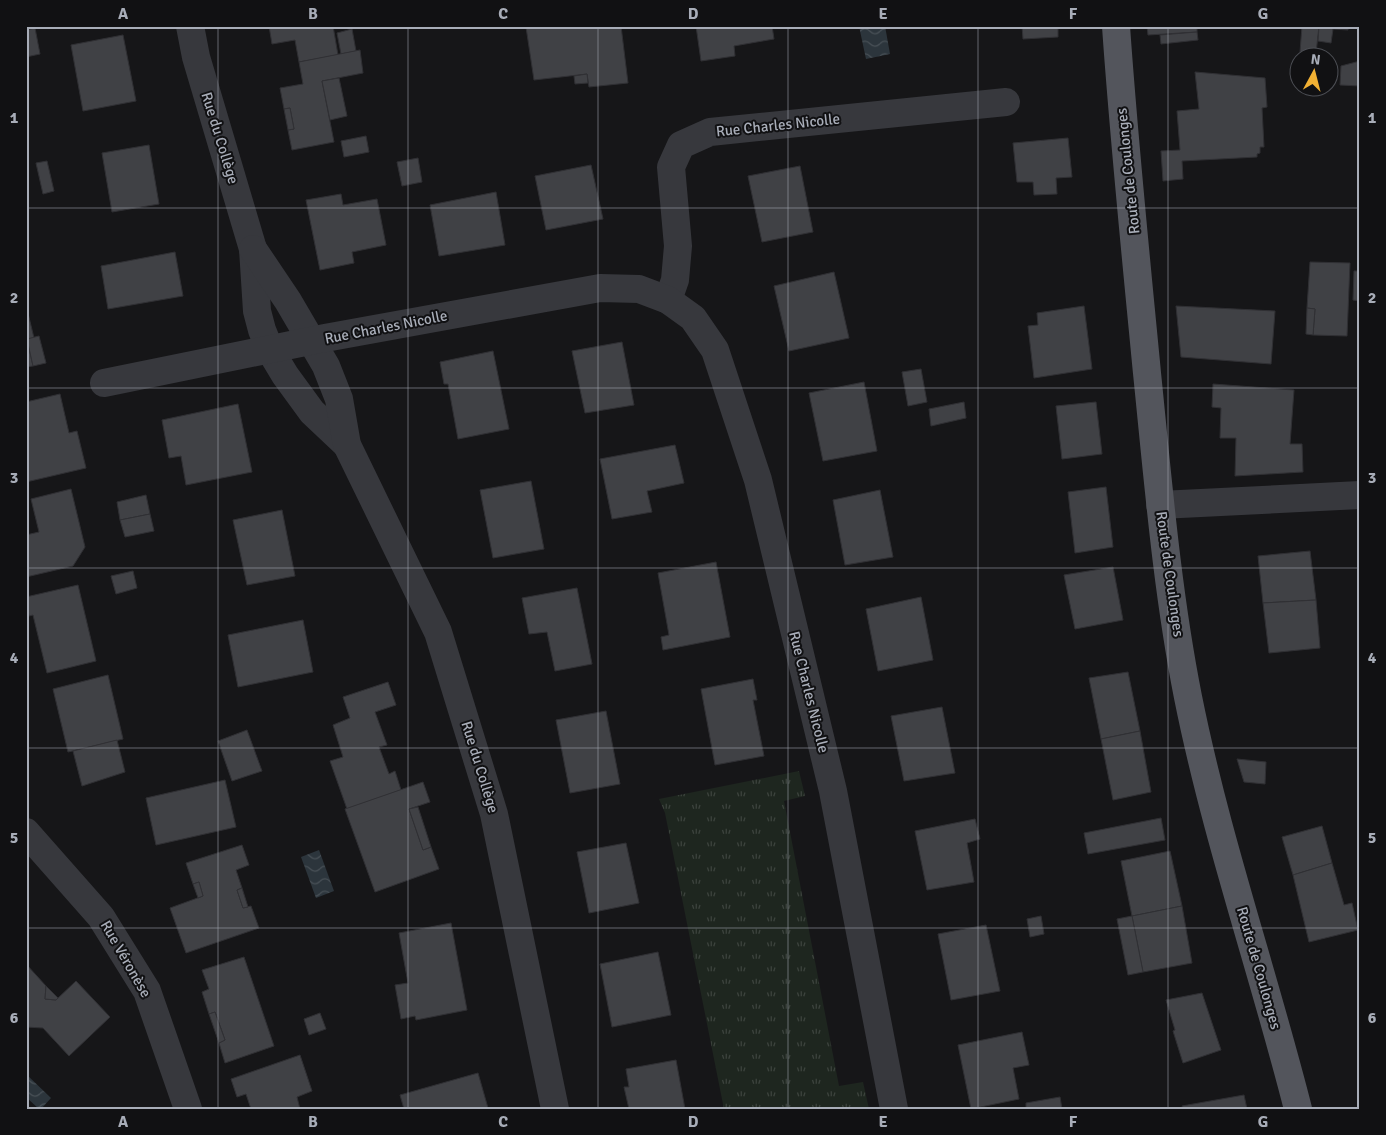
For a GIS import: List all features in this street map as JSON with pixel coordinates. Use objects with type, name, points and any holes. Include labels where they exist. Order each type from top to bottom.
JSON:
[{"type":"main road","name":"Route de Coulonges","points":[[1116,26],[1122,108],[1160,505],[1188,696],[1212,802],[1298,1109]]},
{"type":"street","name":"Rue du Collège","points":[[190,26],[196,57],[253,249],[257,311],[262,330],[270,350],[285,375],[312,412],[347,445]]},
{"type":"street","name":"Rue Charles Nicolle","points":[[668,300],[676,280],[678,246],[671,167],[681,145],[710,132],[1006,102]]},
{"type":"street","name":"Rue du Collège","points":[[253,249],[326,366],[339,399],[347,445],[438,632],[494,814],[554,1109]]},
{"type":"street","name":"Rue Charles Nicolle","points":[[104,383],[312,341],[600,288],[639,289],[668,300],[693,318],[715,350],[758,480],[833,791],[894,1109]]},
{"type":"street","points":[[1160,505],[1360,495]]},
{"type":"street","name":"Rue Véronèse","points":[[26,832],[101,917],[147,990],[188,1109]]},
{"type":"green space","points":[[799,771],[805,796],[784,801],[839,1086],[863,1082],[869,1109],[724,1109],[665,813],[659,799]]},
{"type":"water","points":[[859,26],[885,26],[890,54],[866,59]]},
{"type":"water","points":[[319,850],[334,891],[316,898],[301,857]]},
{"type":"water","points":[[26,1074],[51,1098],[41,1109],[26,1097]]},
{"type":"building","points":[[269,26],[333,26],[338,55],[299,62],[295,40],[272,44]]},
{"type":"building","points":[[621,26],[628,83],[589,87],[587,74],[534,80],[526,27]]},
{"type":"building","points":[[696,26],[772,26],[774,39],[734,46],[735,56],[701,61]]},
{"type":"building","points":[[1022,26],[1058,26],[1058,37],[1023,39]]},
{"type":"building","points":[[1147,26],[1197,26],[1197,32],[1148,35]]},
{"type":"building","points":[[1302,26],[1319,26],[1317,48],[1300,48]]},
{"type":"building","points":[[1319,26],[1348,26],[1348,30],[1333,29],[1331,43],[1318,41]]},
{"type":"building","points":[[35,28],[40,54],[26,57],[26,30]]},
{"type":"building","points":[[352,29],[356,51],[341,54],[337,33]]},
{"type":"building","points":[[1197,32],[1198,40],[1161,44],[1160,35]]},
{"type":"building","points":[[123,35],[136,101],[83,111],[71,45]]},
{"type":"building","points":[[360,50],[363,73],[322,81],[334,142],[292,150],[288,130],[294,129],[290,108],[284,109],[280,88],[303,84],[299,62]]},
{"type":"building","points":[[1360,61],[1360,86],[1340,85],[1341,66]]},
{"type":"building","points":[[1195,72],[1265,78],[1267,107],[1262,108],[1264,147],[1260,147],[1260,153],[1257,154],[1257,157],[1182,161],[1183,179],[1163,181],[1161,151],[1180,150],[1177,111],[1199,109]]},
{"type":"building","points":[[587,74],[588,83],[575,84],[574,76]]},
{"type":"building","points":[[339,78],[347,116],[330,120],[322,81]]},
{"type":"building","points":[[290,108],[294,129],[288,130],[284,109]]},
{"type":"building","points":[[366,136],[369,152],[344,157],[341,141]]},
{"type":"building","points":[[1068,138],[1072,177],[1056,178],[1057,194],[1034,195],[1033,182],[1017,182],[1013,143]]},
{"type":"building","points":[[149,145],[159,204],[112,212],[102,153]]},
{"type":"building","points":[[418,158],[422,182],[402,186],[397,162]]},
{"type":"building","points":[[47,161],[54,191],[43,194],[36,163]]},
{"type":"building","points":[[591,165],[603,219],[546,230],[535,176]]},
{"type":"building","points":[[800,166],[813,232],[762,242],[748,176]]},
{"type":"building","points":[[496,192],[505,245],[439,256],[430,205]]},
{"type":"building","points":[[341,194],[343,205],[377,199],[386,245],[352,252],[354,263],[320,270],[306,200]]},
{"type":"building","points":[[175,252],[183,296],[108,309],[101,266]]},
{"type":"building","points":[[1310,262],[1350,263],[1347,336],[1313,335],[1315,309],[1307,308]]},
{"type":"building","points":[[1354,271],[1360,271],[1360,301],[1353,300]]},
{"type":"building","points":[[834,272],[849,338],[789,351],[774,286]]},
{"type":"building","points":[[26,305],[34,338],[27,339],[33,366],[26,367]]},
{"type":"building","points":[[1084,306],[1092,369],[1034,378],[1028,326],[1038,325],[1037,313]]},
{"type":"building","points":[[1176,306],[1275,311],[1271,364],[1181,357]]},
{"type":"building","points":[[1307,308],[1315,309],[1313,335],[1306,334]]},
{"type":"building","points":[[39,336],[46,363],[33,366],[27,339]]},
{"type":"building","points":[[622,342],[634,405],[585,413],[572,351]]},
{"type":"building","points":[[493,351],[509,429],[458,439],[448,384],[444,384],[440,362]]},
{"type":"building","points":[[921,369],[927,402],[908,406],[902,372]]},
{"type":"building","points":[[864,382],[877,451],[823,461],[809,393]]},
{"type":"building","points":[[1213,384],[1294,390],[1290,444],[1302,444],[1303,472],[1235,476],[1236,438],[1220,438],[1221,408],[1212,407]]},
{"type":"building","points":[[60,394],[69,433],[77,431],[86,468],[26,482],[26,402]]},
{"type":"building","points":[[964,402],[966,418],[931,426],[929,409]]},
{"type":"building","points":[[1096,402],[1102,454],[1062,459],[1056,406]]},
{"type":"building","points":[[238,404],[252,472],[186,485],[181,456],[169,458],[162,420]]},
{"type":"building","points":[[675,445],[684,483],[647,491],[652,512],[612,519],[600,459]]},
{"type":"building","points":[[531,481],[544,549],[493,558],[480,490]]},
{"type":"building","points":[[1106,487],[1113,547],[1075,553],[1068,492]]},
{"type":"building","points":[[71,489],[85,547],[73,566],[26,577],[26,535],[39,532],[31,499]]},
{"type":"building","points":[[880,490],[893,557],[845,565],[833,500]]},
{"type":"building","points":[[146,495],[150,514],[120,520],[117,502]]},
{"type":"building","points":[[282,510],[295,576],[247,585],[233,520]]},
{"type":"building","points":[[150,514],[154,531],[125,537],[120,520]]},
{"type":"building","points":[[1310,551],[1316,600],[1263,603],[1258,556]]},
{"type":"building","points":[[716,562],[730,637],[663,650],[661,637],[669,635],[658,573]]},
{"type":"building","points":[[1113,567],[1123,620],[1075,629],[1064,575]]},
{"type":"building","points":[[133,571],[137,588],[116,594],[111,576]]},
{"type":"building","points":[[78,585],[96,661],[47,673],[33,615],[29,616],[26,597]]},
{"type":"building","points":[[577,588],[592,664],[555,671],[547,632],[529,634],[522,598]]},
{"type":"building","points":[[921,597],[933,660],[878,671],[866,609]]},
{"type":"building","points":[[1316,600],[1320,648],[1269,653],[1263,603]]},
{"type":"building","points":[[303,620],[313,672],[238,687],[228,635]]},
{"type":"building","points":[[1128,672],[1140,731],[1101,739],[1089,678]]},
{"type":"building","points":[[108,675],[123,739],[68,752],[53,689]]},
{"type":"building","points":[[753,679],[757,700],[753,700],[764,756],[715,765],[701,689]]},
{"type":"building","points":[[388,682],[396,705],[375,712],[387,745],[379,747],[389,774],[395,771],[401,790],[347,809],[330,761],[343,757],[333,725],[350,718],[343,697]]},
{"type":"building","points":[[942,707],[955,773],[904,781],[891,716]]},
{"type":"building","points":[[606,711],[620,784],[570,793],[556,720]]},
{"type":"building","points":[[247,730],[262,771],[232,781],[218,741]]},
{"type":"building","points":[[1140,731],[1151,792],[1113,800],[1101,739]]},
{"type":"building","points":[[117,740],[125,772],[82,786],[73,751]]},
{"type":"building","points":[[1237,759],[1266,762],[1265,784],[1244,782]]},
{"type":"building","points":[[225,780],[236,827],[156,845],[146,798]]},
{"type":"building","points":[[423,782],[430,802],[409,809],[423,850],[431,847],[439,869],[375,892],[345,809]]},
{"type":"building","points":[[418,807],[431,847],[423,850],[409,809]]},
{"type":"building","points":[[1161,818],[1165,840],[1088,854],[1084,833]]},
{"type":"building","points":[[975,819],[980,839],[967,843],[974,882],[927,890],[915,831]]},
{"type":"building","points":[[1322,826],[1332,863],[1293,875],[1282,837]]},
{"type":"building","points":[[626,843],[639,903],[589,913],[577,852]]},
{"type":"building","points":[[242,845],[249,865],[236,870],[242,888],[237,890],[243,908],[251,906],[259,928],[186,953],[170,908],[203,896],[199,882],[193,884],[186,863]]},
{"type":"building","points":[[1170,851],[1182,906],[1132,916],[1121,861]]},
{"type":"building","points":[[1332,863],[1344,905],[1352,903],[1358,930],[1309,942],[1293,875]]},
{"type":"building","points":[[199,882],[203,896],[198,898],[193,884]]},
{"type":"building","points":[[242,888],[248,907],[243,908],[237,890]]},
{"type":"building","points":[[1182,906],[1192,963],[1143,972],[1132,916]]},
{"type":"building","points":[[1041,916],[1044,934],[1030,937],[1027,919]]},
{"type":"building","points":[[1132,916],[1143,972],[1128,975],[1117,919]]},
{"type":"building","points":[[451,923],[467,1010],[416,1020],[415,1016],[401,1019],[395,985],[408,983],[399,933]]},
{"type":"building","points":[[986,925],[1000,991],[951,1000],[938,934]]},
{"type":"building","points":[[658,952],[671,1015],[612,1027],[600,964]]},
{"type":"building","points":[[244,957],[274,1046],[225,1063],[219,1043],[225,1040],[215,1012],[209,1014],[202,992],[209,989],[202,970]]},
{"type":"building","points":[[26,964],[46,986],[45,999],[56,1000],[76,981],[110,1017],[69,1056],[43,1028],[26,1027]]},
{"type":"building","points":[[46,986],[58,998],[56,1000],[45,999]]},
{"type":"building","points":[[1202,993],[1221,1050],[1183,1063],[1166,1000]]},
{"type":"building","points":[[215,1012],[225,1040],[219,1043],[209,1014]]},
{"type":"building","points":[[320,1013],[326,1029],[309,1035],[304,1019]]},
{"type":"building","points":[[1022,1032],[1029,1065],[1013,1068],[1019,1099],[971,1109],[958,1045]]},
{"type":"building","points":[[300,1055],[312,1091],[297,1097],[300,1109],[251,1109],[246,1094],[237,1097],[231,1079]]},
{"type":"building","points":[[676,1060],[685,1109],[629,1109],[624,1087],[629,1087],[626,1069]]},
{"type":"building","points":[[478,1073],[488,1108],[404,1109],[400,1095]]},
{"type":"building","points":[[1244,1095],[1247,1109],[1183,1109],[1182,1106]]},
{"type":"building","points":[[1060,1097],[1062,1109],[1026,1109],[1026,1103]]}]
